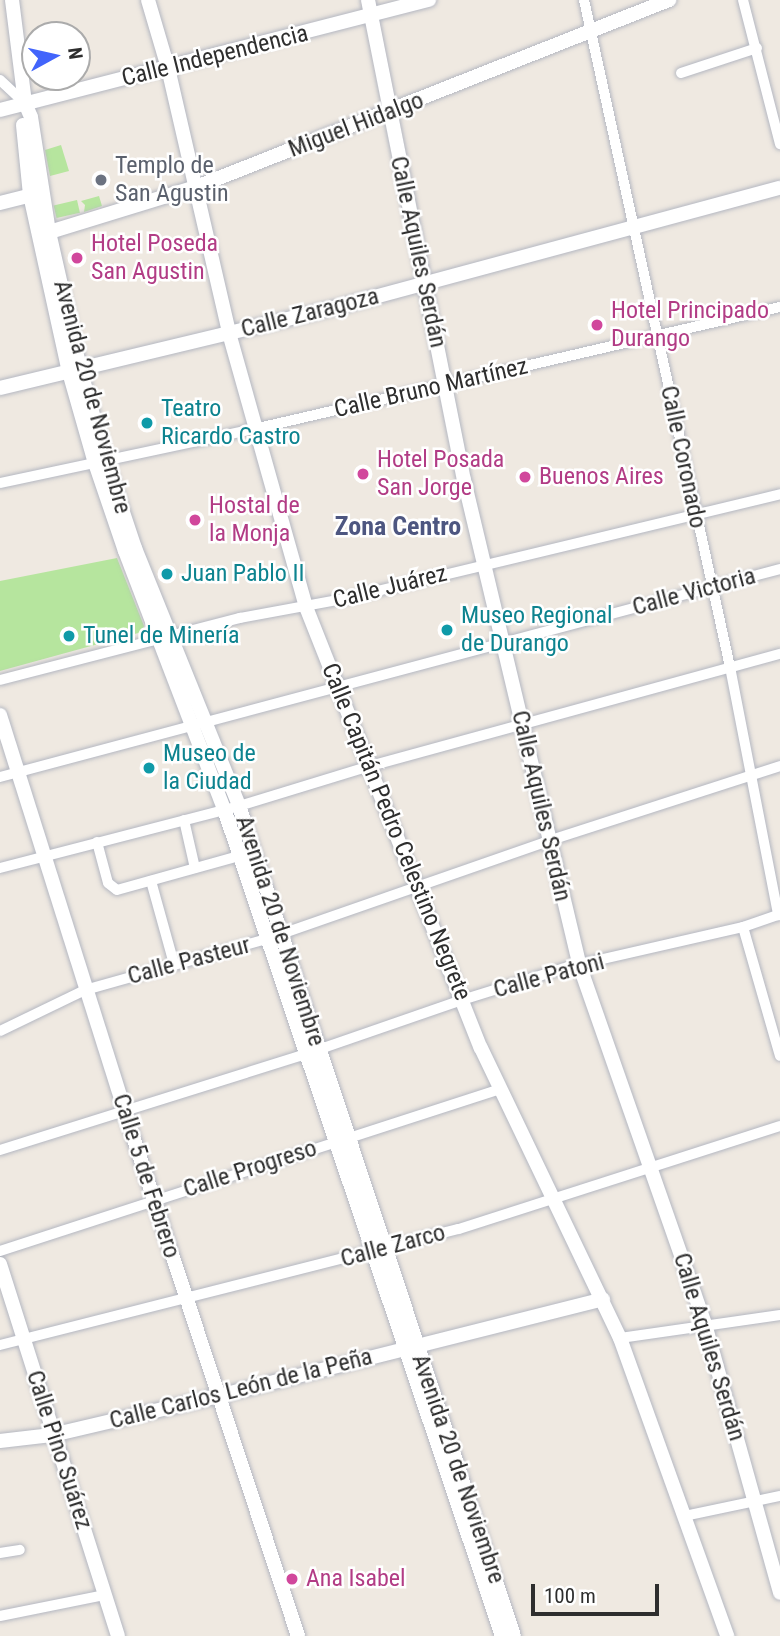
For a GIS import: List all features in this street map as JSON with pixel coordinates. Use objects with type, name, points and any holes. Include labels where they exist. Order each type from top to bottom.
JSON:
[{"type":"street","name":"Avenida 20 de Noviembre","points":[[12,0],[25,103],[22,118],[35,194],[75,370],[100,462],[200,724],[239,806],[274,937],[411,1347],[502,1636]]},
{"type":"street","name":"Calle Capitán Pedro Celestino Negrete","points":[[148,0],[168,68],[229,334],[306,607],[416,887],[500,1089],[620,1338],[727,1636]]},
{"type":"street","name":"Calle Aquiles Serdán","points":[[368,0],[388,112],[483,563],[579,964],[705,1324],[780,1593]]},
{"type":"street","name":"Calle Independencia","points":[[0,110],[429,0]]},
{"type":"street","name":"Calle Coronado","points":[[584,0],[730,667],[779,914]]},
{"type":"street","name":"Miguel Hidalgo","points":[[44,234],[196,187],[669,0]]},
{"type":"street","points":[[743,0],[780,144]]},
{"type":"street","points":[[681,73],[757,48]]},
{"type":"street","points":[[0,80],[25,103]]},
{"type":"street","name":"Calle Zaragoza","points":[[0,388],[229,334],[780,188]]},
{"type":"street","points":[[0,202],[35,194]]},
{"type":"street","name":"Calle Bruno Martínez","points":[[0,483],[254,429],[780,307]]},
{"type":"street","name":"Calle Juárez","points":[[0,680],[240,618],[306,607],[780,494]]},
{"type":"street","name":"Calle Victoria","points":[[0,777],[780,569]]},
{"type":"street","points":[[0,868],[239,806],[370,766],[780,654]]},
{"type":"street","name":"Calle 5 de Febrero","points":[[0,715],[85,990],[298,1636]]},
{"type":"street","name":"Avenida 20 de Noviembre","points":[[200,724],[239,856],[274,937]]},
{"type":"street","name":"Calle Pasteur","points":[[0,1031],[85,990],[274,937],[548,841],[780,766]]},
{"type":"street","points":[[184,820],[195,868]]},
{"type":"street","points":[[97,842],[108,883],[114,889],[124,889],[239,856]]},
{"type":"street","points":[[151,881],[174,964]]},
{"type":"street","name":"Calle Patoni","points":[[0,1150],[313,1052],[462,1000],[579,964],[743,927],[779,914]]},
{"type":"street","points":[[743,927],[780,1056]]},
{"type":"street","name":"Calle Progreso","points":[[0,1251],[500,1089]]},
{"type":"street","name":"Calle Zarco","points":[[0,1345],[379,1251],[554,1200],[650,1166],[780,1126]]},
{"type":"street","name":"Calle Pino Suárez","points":[[0,1264],[52,1435],[118,1636]]},
{"type":"street","name":"Calle Carlos León de la Peña","points":[[0,1441],[52,1435],[219,1396],[603,1299]]},
{"type":"street","points":[[620,1338],[780,1315]]},
{"type":"street","name":"Avenida 20 de Noviembre","points":[[411,1347],[514,1636]]},
{"type":"street","points":[[684,1516],[780,1496]]},
{"type":"street","points":[[0,1553],[20,1550]]},
{"type":"street","points":[[0,1616],[104,1595]]},
{"type":"green space","points":[[61,145],[69,171],[50,176],[45,150]]},
{"type":"green space","points":[[99,196],[102,206],[84,212],[85,205],[81,201]]},
{"type":"green space","points":[[77,200],[80,213],[57,218],[54,205]]},
{"type":"green space","points":[[117,558],[144,626],[142,632],[0,671],[0,581]]},
{"type":"place","name":"Templo de San Agustin","points":[[101,180]]},
{"type":"place","name":"Hotel Poseda San Agustin","points":[[77,258]]},
{"type":"place","name":"Hotel Principado Durango","points":[[597,325]]},
{"type":"place","name":"Teatro Ricardo Castro","points":[[147,423]]},
{"type":"place","name":"Hotel Posada San Jorge","points":[[363,474]]},
{"type":"place","name":"Buenos Aires","points":[[525,477]]},
{"type":"place","name":"Hostal de la Monja","points":[[195,520]]},
{"type":"place","name":"Juan Pablo II","points":[[167,574]]},
{"type":"place","name":"Museo Regional de Durango","points":[[447,630]]},
{"type":"place","name":"Tunel de Minería","points":[[69,636]]},
{"type":"place","name":"Museo de la Ciudad","points":[[149,768]]},
{"type":"place","name":"Ana Isabel","points":[[292,1579]]},
{"type":"district","name":"Zona Centro","points":[[398,527]]}]
